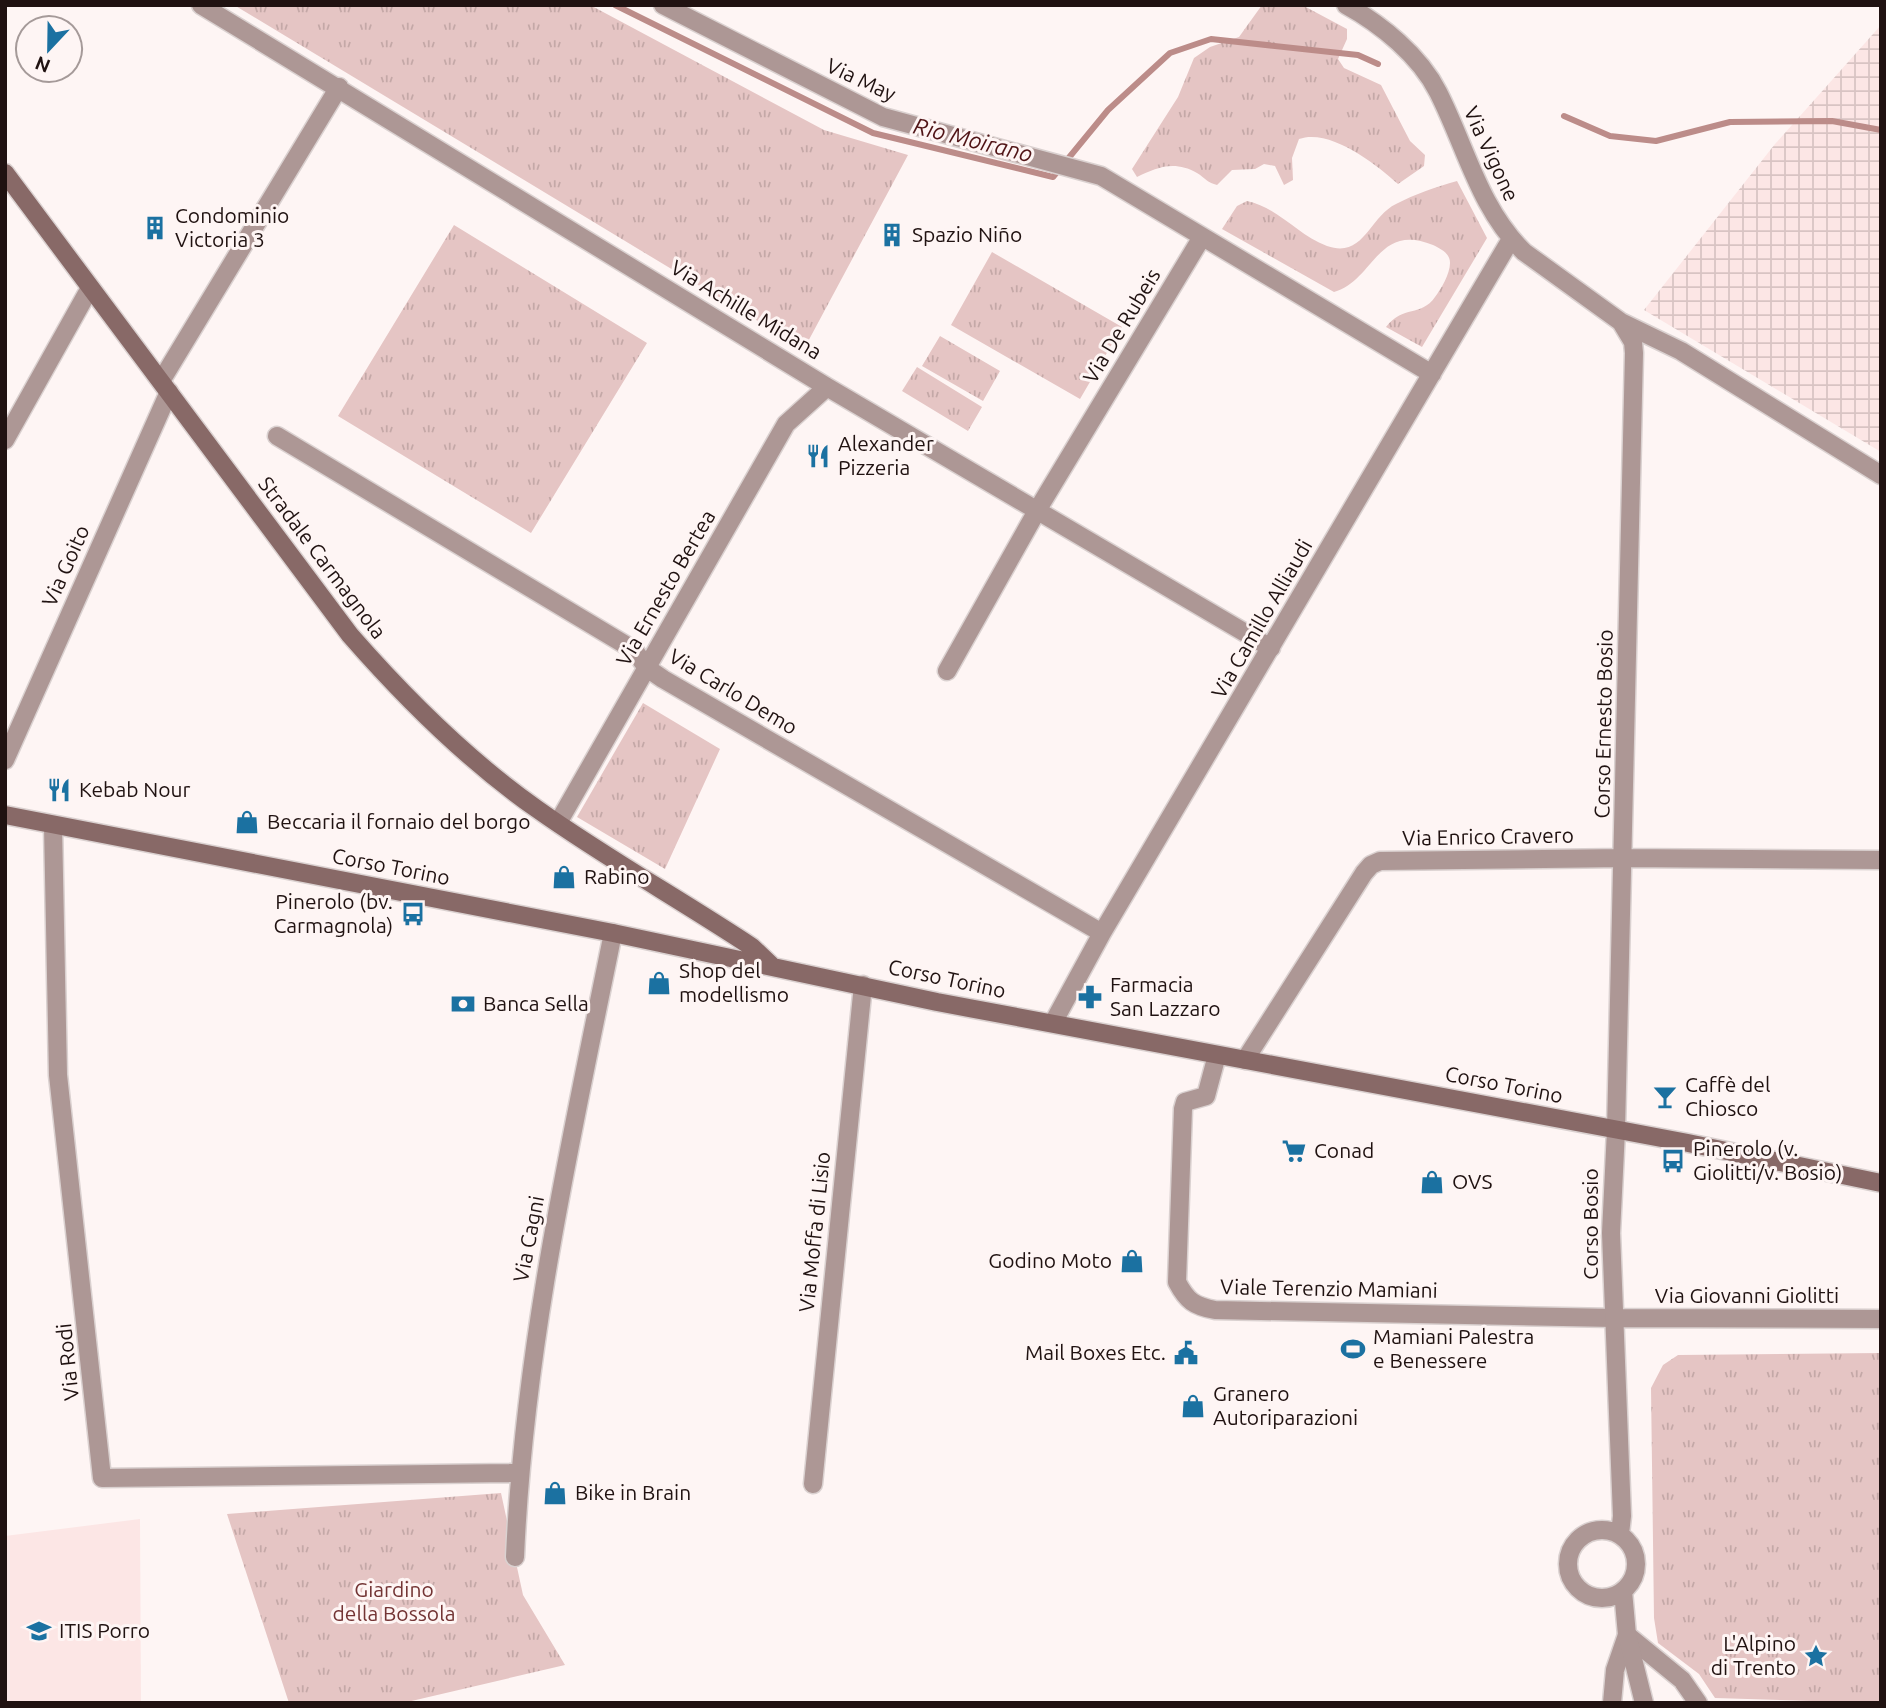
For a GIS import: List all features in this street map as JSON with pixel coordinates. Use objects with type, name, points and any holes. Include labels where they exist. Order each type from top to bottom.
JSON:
[{"type":"main road","name":"Stradale Carmagnola","points":[[5,173],[350,635],[387,678],[480,764],[558,823],[752,947],[771,965]]},
{"type":"main road","name":"Corso Torino","points":[[5,815],[613,933],[1053,1023],[1881,1183]]},
{"type":"street","name":"Via Achille Midana","points":[[201,5],[827,387],[1271,648]]},
{"type":"street","name":"Via May","points":[[663,5],[883,117],[1101,176],[1202,237]]},
{"type":"street","name":"Via Vigone","points":[[1346,5],[1366,16],[1395,40],[1437,90],[1489,207],[1511,239],[1621,322],[1681,351],[1881,475]]},
{"type":"street","name":"Via Goito","points":[[5,760],[165,386],[339,88]]},
{"type":"street","points":[[1202,237],[1432,374]]},
{"type":"street","name":"Via De Rubeis","points":[[947,671],[1038,509],[1202,237]]},
{"type":"street","name":"Via Camillo Alliaudi","points":[[1053,1023],[1102,933],[1511,239]]},
{"type":"street","points":[[5,440],[90,288]]},
{"type":"street","name":"Corso Ernesto Bosio","points":[[1616,1130],[1634,353],[1633,342],[1621,322]]},
{"type":"street","name":"Via Vigone","points":[[1634,353],[1658,347],[1681,351]]},
{"type":"street","name":"Via Ernesto Bertea","points":[[558,823],[786,424],[827,387]]},
{"type":"street","name":"Via Carlo Demo","points":[[277,436],[634,650],[647,668],[1102,933]]},
{"type":"street","name":"Via Rodi","points":[[53,826],[58,1075],[102,1478],[519,1473]]},
{"type":"street","name":"Via Enrico Cravero","points":[[1245,1060],[1371,864],[1380,861],[1624,858],[1881,860]]},
{"type":"street","name":"Via Cagni","points":[[515,1557],[519,1473],[539,1305],[613,933]]},
{"type":"street","name":"Via Moffa di Lisio","points":[[813,1484],[863,985]]},
{"type":"street","name":"Viale Terenzio Mamiani","points":[[1217,1055],[1206,1096],[1190,1098],[1185,1101],[1183,1109],[1177,1282],[1186,1300],[1197,1307],[1215,1310],[1614,1318]]},
{"type":"street","name":"Corso Bosio","points":[[1616,1130],[1611,1233],[1622,1516],[1620,1534]]},
{"type":"street","name":"Via Giovanni Giolitti","points":[[1614,1318],[1881,1319]]},
{"type":"street","points":[[1599,1529],[1620,1534],[1629,1542],[1636,1562],[1631,1583],[1623,1591],[1602,1598],[1590,1596],[1573,1582],[1568,1570],[1570,1550],[1579,1537],[1599,1529]]},
{"type":"street","points":[[1623,1591],[1627,1635],[1644,1703]]},
{"type":"street","points":[[1612,1703],[1615,1670],[1627,1635]]},
{"type":"street","points":[[1627,1635],[1682,1680],[1698,1703]]},
{"type":"shaded area","points":[[1881,25],[1881,452],[1644,310],[1775,144]]},
{"type":"shaded area","points":[[140,1519],[141,1703],[5,1703],[5,1536]]},
{"type":"green space","points":[[234,5],[590,5],[824,130],[908,155],[804,349]]},
{"type":"green space","points":[[1262,5],[1302,5],[1347,29],[1347,39],[1338,59],[1344,68],[1381,85],[1410,141],[1425,155],[1424,166],[1398,184],[1352,150],[1338,143],[1311,137],[1299,139],[1292,158],[1293,180],[1284,185],[1275,166],[1264,164],[1255,169],[1232,170],[1217,185],[1189,169],[1174,166],[1152,170],[1137,177],[1132,169],[1178,97],[1194,58],[1210,47],[1239,37]]},
{"type":"green space","points":[[1457,181],[1487,238],[1422,347],[1386,327],[1399,316],[1424,307],[1437,294],[1450,267],[1447,254],[1439,248],[1414,240],[1400,241],[1388,247],[1347,286],[1334,292],[1222,229],[1237,206],[1247,201],[1269,209],[1327,246],[1350,247],[1396,204]]},
{"type":"green space","points":[[454,225],[647,343],[531,533],[338,416]]},
{"type":"green space","points":[[992,252],[1122,327],[1080,399],[951,325]]},
{"type":"green space","points":[[940,336],[1000,371],[983,401],[922,366]]},
{"type":"green space","points":[[917,367],[982,407],[968,431],[902,391]]},
{"type":"green space","points":[[643,703],[720,749],[665,869],[577,817]]},
{"type":"green space","points":[[1881,1353],[1881,1703],[1715,1698],[1699,1674],[1658,1643],[1654,1618],[1651,1388],[1663,1365],[1678,1355]]},
{"type":"green space","name":"Giardino della Bossola","points":[[501,1493],[523,1595],[565,1665],[403,1703],[289,1703],[227,1514]]},
{"type":"waterway","name":"Rio Moirano","points":[[615,5],[873,133],[1053,177],[1108,110],[1170,53],[1211,39],[1358,55],[1378,64]]},
{"type":"waterway","points":[[1564,116],[1610,136],[1656,141],[1730,122],[1832,121],[1881,130]]},
{"type":"place","name":"Condominio Victoria 3","points":[[155,228]]},
{"type":"place","name":"Spazio Niño","points":[[892,235]]},
{"type":"place","name":"Alexander Pizzeria","points":[[818,456]]},
{"type":"place","name":"Kebab Nour","points":[[59,790]]},
{"type":"place","name":"Beccaria il fornaio del borgo","points":[[247,822]]},
{"type":"place","name":"Rabino","points":[[564,877]]},
{"type":"place","name":"Pinerolo (bv. Carmagnola)","points":[[413,914]]},
{"type":"place","name":"Shop del modellismo","points":[[659,983]]},
{"type":"place","name":"Farmacia San Lazzaro","points":[[1090,997]]},
{"type":"place","name":"Banca Sella","points":[[463,1004]]},
{"type":"place","name":"Caffè del Chiosco","points":[[1665,1097]]},
{"type":"place","name":"Conad","points":[[1294,1151]]},
{"type":"place","name":"Pinerolo (v. Giolitti/v. Bosio)","points":[[1673,1161]]},
{"type":"place","name":"OVS","points":[[1432,1182]]},
{"type":"place","name":"Godino Moto","points":[[1132,1261]]},
{"type":"place","name":"Mamiani Palestra e Benessere","points":[[1353,1349]]},
{"type":"place","name":"Mail Boxes Etc.","points":[[1186,1353]]},
{"type":"place","name":"Granero Autoriparazioni","points":[[1193,1406]]},
{"type":"place","name":"Bike in Brain","points":[[555,1493]]},
{"type":"place","name":"ITIS Porro","points":[[39,1631]]},
{"type":"place","name":"L'Alpino di Trento","points":[[1816,1656]]}]
